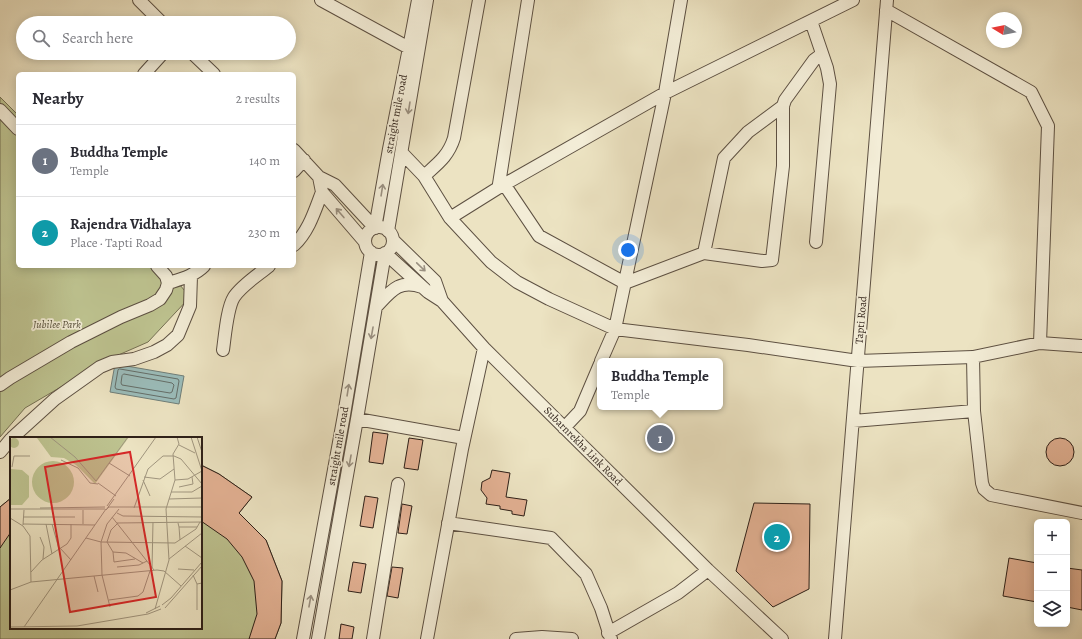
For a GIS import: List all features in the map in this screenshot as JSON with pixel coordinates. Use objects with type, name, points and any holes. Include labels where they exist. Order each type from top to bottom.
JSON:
[{"type":"street","points":[[140,0],[155,16]]},
{"type":"street","points":[[321,0],[410,48]]},
{"type":"street","name":"straight mile road","points":[[304,639],[344,415],[368,247],[368,233],[375,228],[418,0]]},
{"type":"street","name":"straight mile road","points":[[318,639],[385,253],[391,247],[390,236],[392,216],[427,0]]},
{"type":"street","points":[[424,176],[445,158],[454,138],[479,0]]},
{"type":"street","points":[[528,0],[501,184],[539,236],[625,283],[704,253],[762,261],[772,260],[784,166],[783,106],[785,100],[814,60],[822,54]]},
{"type":"street","points":[[602,358],[615,329],[665,93],[681,0]]},
{"type":"street","points":[[450,218],[501,184],[665,93],[853,0]]},
{"type":"street","points":[[886,5],[1031,92],[1048,126],[1040,343]]},
{"type":"street","name":"Tapti Road","points":[[834,639],[886,5]]},
{"type":"street","points":[[810,21],[827,68],[830,84],[816,242]]},
{"type":"street","points":[[146,72],[157,60]]},
{"type":"street","points":[[199,60],[212,72]]},
{"type":"street","points":[[704,253],[724,158],[748,132],[783,106]]},
{"type":"street","points":[[0,110],[16,127]]},
{"type":"street","points":[[296,152],[319,177],[335,185],[375,228],[382,228],[435,281],[442,300]]},
{"type":"street","points":[[402,153],[424,176],[450,218],[491,262],[516,282],[549,299],[615,329],[748,345],[858,361],[973,357],[1040,343],[1082,346]]},
{"type":"street","points":[[296,169],[304,160]]},
{"type":"street","points":[[319,177],[322,192],[368,247],[379,255],[385,253]]},
{"type":"street","points":[[296,243],[309,224],[322,192]]},
{"type":"street","name":"Subarnrekha Link Road","points":[[385,253],[424,288],[442,300],[484,348],[564,428],[708,570],[782,639]]},
{"type":"street","points":[[0,385],[71,342],[160,299],[166,290],[168,283],[166,276],[159,268]]},
{"type":"street","points":[[168,283],[191,276],[199,272],[202,268]]},
{"type":"street","points":[[223,350],[233,298],[267,268]]},
{"type":"street","points":[[14,437],[55,399],[100,367],[112,362],[134,359],[154,352],[167,345],[178,335],[190,306],[191,276]]},
{"type":"street","points":[[376,308],[388,294],[398,287],[406,284],[413,284],[424,288]]},
{"type":"street","points":[[427,639],[464,438],[484,348]]},
{"type":"street","points":[[973,357],[974,411],[982,483],[984,489],[991,495],[1005,499],[1082,513]]},
{"type":"street","points":[[564,428],[580,411],[597,371]]},
{"type":"street","points":[[853,422],[974,411]]},
{"type":"street","points":[[357,419],[464,438]]},
{"type":"street","points":[[0,452],[10,441]]},
{"type":"street","points":[[373,639],[398,484]]},
{"type":"street","points":[[448,523],[551,538],[586,574],[601,608],[610,636],[678,593],[708,570]]},
{"type":"street","points":[[516,639],[542,637],[572,639]]},
{"type":"green space","name":"Jubilee Park","points":[[0,97],[16,113],[16,268],[166,268],[190,297],[148,342],[107,360],[25,408],[0,437]]},
{"type":"green space","points":[[202,466],[219,474],[252,497],[239,513],[266,540],[282,581],[281,623],[275,639],[0,639],[0,507],[10,499],[10,629],[202,629]]},
{"type":"water","points":[[115,364],[184,376],[179,404],[110,392]]},
{"type":"building","points":[[373,432],[388,434],[383,464],[369,462]]},
{"type":"building","points":[[409,438],[423,440],[418,470],[404,468]]},
{"type":"building","points":[[1060,438],[1070,442],[1074,452],[1070,462],[1060,466],[1050,462],[1046,452],[1050,442]]},
{"type":"building","points":[[202,466],[219,474],[252,497],[239,513],[266,540],[282,581],[281,623],[275,639],[249,639],[257,614],[254,581],[242,557],[227,539],[202,522]]},
{"type":"building","points":[[492,470],[510,473],[506,497],[527,500],[524,516],[512,514],[512,511],[500,509],[500,506],[486,504],[487,498],[481,490],[482,482],[490,478]]},
{"type":"building","points":[[365,496],[378,498],[373,528],[360,526]]},
{"type":"building","points":[[10,499],[10,533],[0,548],[0,507]]},
{"type":"building","points":[[754,503],[810,504],[809,589],[773,607],[736,571]]},
{"type":"building","points":[[402,504],[412,506],[407,534],[398,533]]},
{"type":"building","points":[[1009,558],[1034,562],[1034,601],[1003,596]]},
{"type":"building","points":[[353,562],[366,564],[361,593],[348,591]]},
{"type":"building","points":[[392,567],[403,568],[398,598],[387,596]]},
{"type":"building","points":[[1070,568],[1082,570],[1082,610],[1070,608]]},
{"type":"building","points":[[341,624],[354,627],[352,639],[339,639]]},
{"type":"place","name":"Buddha Temple","points":[[660,438]]},
{"type":"place","name":"Rajendra Vidhalaya","points":[[777,537]]}]
